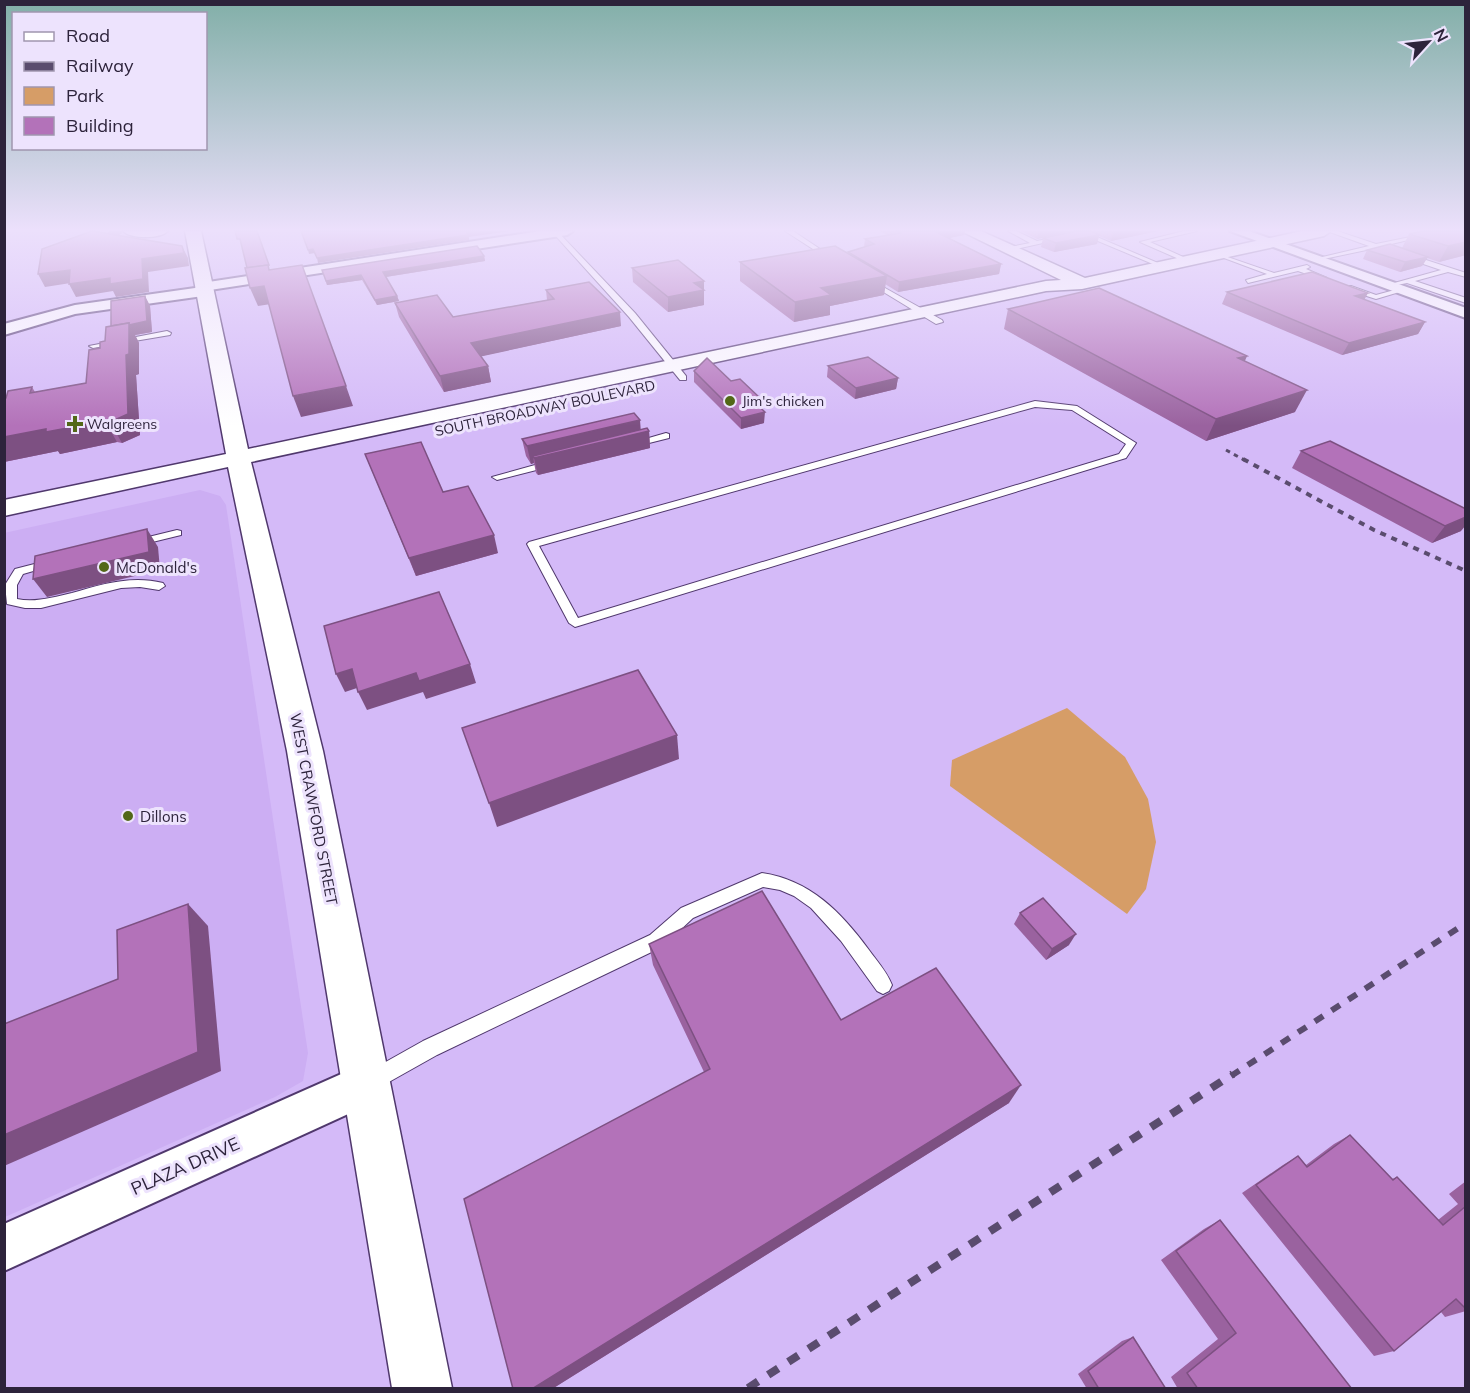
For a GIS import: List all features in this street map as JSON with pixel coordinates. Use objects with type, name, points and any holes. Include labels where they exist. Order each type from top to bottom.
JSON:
[{"type":"main road","name":"WEST CRAWFORD STREET","points":[[204,296],[240,466],[305,752],[422,1389]]},
{"type":"main road","name":"SOUTH BROADWAY BOULEVARD","points":[[4,508],[240,466],[931,317],[1009,296]]},
{"type":"main road","name":"SOUTH BROADWAY BOULEVARD","points":[[4,527],[240,466]]},
{"type":"street","points":[[4,330],[22,322],[55,314],[162,296]]},
{"type":"street","points":[[1424,296],[1466,313]]},
{"type":"street","name":"PLAZA DRIVE","points":[[4,1248],[366,1084]]},
{"type":"lane","points":[[615,296],[633,315],[677,372]]},
{"type":"lane","points":[[895,296],[931,317]]},
{"type":"lane","points":[[1444,296],[1466,301]]},
{"type":"lane","points":[[93,343],[167,330]]},
{"type":"lane","points":[[1035,404],[1074,408],[1131,443],[1123,456],[575,623],[533,544],[1035,404]]},
{"type":"lane","points":[[621,447],[666,436]]},
{"type":"lane","points":[[497,477],[565,460]]},
{"type":"lane","points":[[121,544],[177,530]]},
{"type":"lane","points":[[4,573],[22,565],[64,557],[19,572],[13,578],[9,594],[11,601],[19,604],[43,602]]},
{"type":"lane","points":[[4,609],[115,584],[138,581],[159,586]]},
{"type":"lane","points":[[366,1084],[430,1048],[656,941],[687,913],[762,880],[774,880],[795,890],[819,907],[845,931],[883,985]]},
{"type":"shaded area","points":[[200,490],[220,496],[226,505],[308,1053],[303,1081],[275,1097],[5,1217],[4,533]]},
{"type":"green space","points":[[1067,708],[1125,757],[1148,799],[1156,842],[1146,889],[1127,914],[950,786],[952,760]]},
{"type":"building","points":[[145,296],[147,321],[111,326],[111,301]]},
{"type":"building","points":[[267,296],[313,296],[346,386],[293,396]]},
{"type":"building","points":[[373,296],[397,296],[375,300]]},
{"type":"building","points":[[438,296],[453,317],[554,299],[551,296],[603,296],[620,312],[471,343],[488,366],[440,376],[395,303]]},
{"type":"building","points":[[787,296],[826,296],[795,302]]},
{"type":"building","points":[[1064,296],[1116,296],[1247,356],[1238,358],[1307,390],[1216,419],[1008,309]]},
{"type":"building","points":[[1237,296],[1355,296],[1425,322],[1349,343]]},
{"type":"building","points":[[129,323],[129,354],[126,355],[128,414],[110,422],[46,432],[46,429],[4,437],[4,398],[8,391],[32,387],[30,393],[86,383],[89,350],[100,348],[100,342],[105,341],[106,327]]},
{"type":"building","points":[[868,357],[898,378],[856,388],[828,366]]},
{"type":"building","points":[[707,358],[731,381],[740,379],[759,397],[751,399],[765,412],[741,418],[694,371]]},
{"type":"building","points":[[634,413],[640,420],[527,446],[522,439]]},
{"type":"building","points":[[647,428],[649,431],[534,458],[533,456]]},
{"type":"building","points":[[1330,441],[1466,509],[1466,517],[1445,526],[1301,451]]},
{"type":"building","points":[[421,442],[443,492],[468,486],[494,535],[409,558],[365,454]]},
{"type":"building","points":[[147,529],[149,552],[33,579],[35,556]]},
{"type":"building","points":[[439,592],[470,664],[419,681],[416,673],[358,692],[352,669],[336,674],[324,626]]},
{"type":"building","points":[[638,670],[677,735],[489,803],[462,728]]},
{"type":"building","points":[[762,891],[841,1020],[936,968],[1021,1085],[532,1389],[513,1389],[464,1199],[710,1069],[649,944]]},
{"type":"building","points":[[1043,898],[1076,934],[1052,949],[1020,913]]},
{"type":"building","points":[[188,904],[198,1052],[4,1135],[4,1024],[118,979],[117,930]]},
{"type":"building","points":[[1350,1135],[1393,1180],[1397,1177],[1443,1225],[1466,1206],[1466,1309],[1456,1299],[1394,1351],[1256,1185],[1298,1156],[1307,1167]]},
{"type":"building","points":[[1220,1220],[1352,1389],[1198,1389],[1187,1373],[1236,1333],[1176,1251]]},
{"type":"building","points":[[1133,1337],[1166,1389],[1099,1389],[1088,1371]]},
{"type":"railway","points":[[1226,450],[1246,461]]},
{"type":"railway","points":[[1243,459],[1374,530],[1466,571]]},
{"type":"railway","points":[[1231,1076],[1466,923]]},
{"type":"railway","points":[[748,1388],[1233,1074]]},
{"type":"place","name":"Jim's chicken","points":[[730,401]]},
{"type":"place","name":"Walgreens","points":[[75,424]]},
{"type":"place","name":"McDonald's","points":[[104,567]]},
{"type":"place","name":"Dillons","points":[[128,816]]}]
